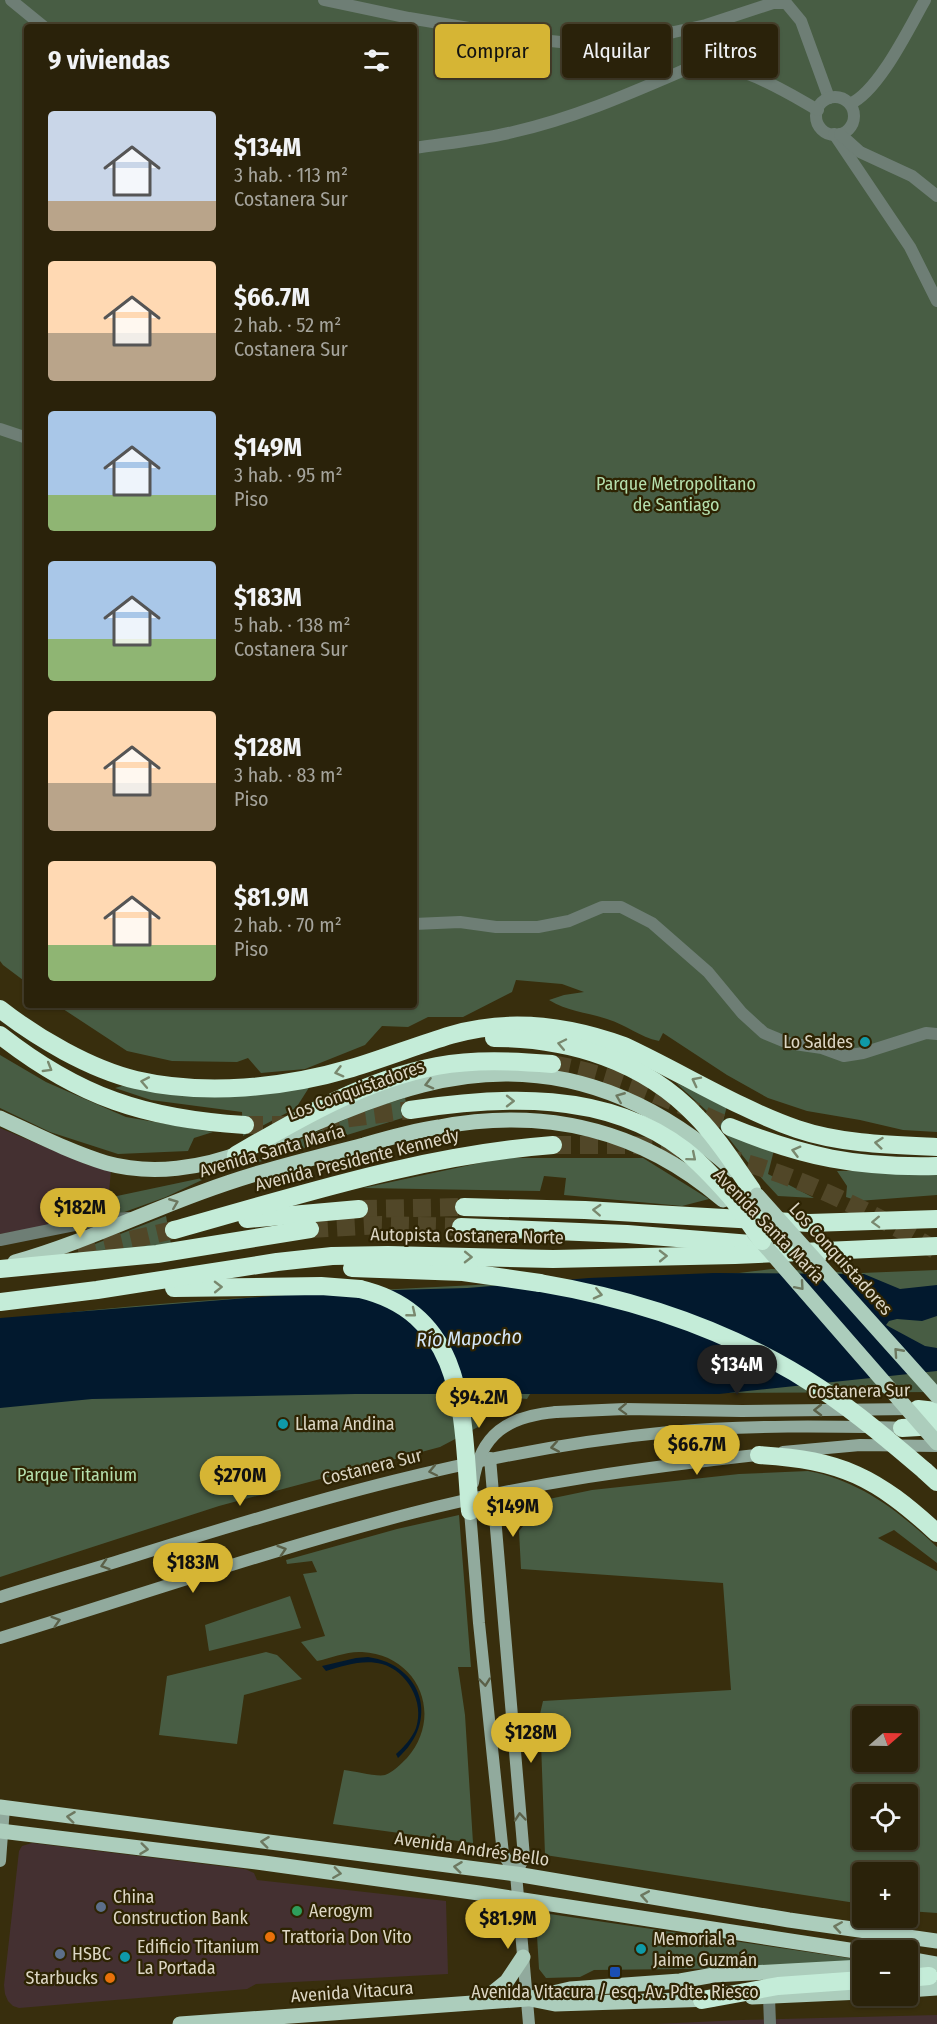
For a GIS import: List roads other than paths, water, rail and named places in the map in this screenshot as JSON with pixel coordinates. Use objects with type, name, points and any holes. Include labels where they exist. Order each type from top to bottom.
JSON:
[{"type":"highway","points":[[0,1009],[44,1039],[98,1066],[134,1079],[168,1086],[230,1088],[298,1080],[336,1072],[472,1029],[508,1026],[555,1027],[602,1038],[624,1046],[757,1113],[799,1130],[821,1136],[873,1143],[937,1147]]},
{"type":"highway","points":[[0,1035],[58,1074],[121,1104],[182,1119],[244,1125]]},
{"type":"highway","points":[[394,1054],[428,1046],[487,1038],[554,1042],[592,1052],[633,1069],[680,1101],[705,1125],[754,1193]]},
{"type":"highway","points":[[236,1155],[320,1109],[373,1084],[396,1076],[439,1066],[479,1061],[552,1064]]},
{"type":"highway","points":[[410,1110],[476,1101],[511,1100],[559,1103],[604,1112],[643,1126],[681,1148],[699,1163],[762,1241]]},
{"type":"highway","points":[[730,1127],[795,1151],[840,1161],[889,1167],[937,1166]]},
{"type":"highway","name":"Avenida Presidente Kennedy","points":[[174,1230],[389,1171],[495,1150],[553,1145]]},
{"type":"highway","name":"Autopista Costanera Norte","points":[[464,1207],[573,1209],[809,1223],[937,1219]]},
{"type":"highway","name":"Autopista Costanera Norte","points":[[174,1230],[256,1218],[359,1209]]},
{"type":"highway","points":[[461,1227],[723,1241],[823,1252]]},
{"type":"highway","points":[[0,1267],[158,1254],[310,1229]]},
{"type":"highway","name":"Autopista Costanera Norte","points":[[0,1302],[97,1290],[286,1260],[351,1255],[553,1259],[823,1252],[937,1246]]},
{"type":"highway","points":[[221,1271],[330,1268],[463,1272],[540,1283],[611,1297],[656,1310],[721,1335],[790,1370],[852,1411],[931,1476]]},
{"type":"highway","points":[[97,1290],[321,1286],[360,1289],[387,1297],[409,1310],[442,1346],[458,1390],[471,1519]]},
{"type":"highway","points":[[918,1408],[937,1410]]},
{"type":"highway","points":[[902,1428],[937,1428]]},
{"type":"highway","points":[[759,1455],[816,1461],[856,1473],[890,1493],[937,1533]]},
{"type":"highway","points":[[918,1975],[935,1971]]},
{"type":"highway","points":[[702,2000],[778,1986],[852,1981]]},
{"type":"main road","name":"Los Conquistadores","points":[[0,1118],[84,1155],[108,1163],[124,1167],[159,1169],[183,1167],[236,1155],[356,1108],[422,1085],[454,1078],[488,1074],[538,1075],[599,1088],[645,1108],[699,1141],[734,1170],[937,1396]]},
{"type":"main road","name":"Avenida Santa María","points":[[0,1267],[55,1250],[203,1192],[296,1162],[439,1126],[508,1120],[549,1121],[577,1126],[635,1144],[688,1172],[728,1199]]},
{"type":"main road","name":"Avenida Santa María","points":[[762,1241],[937,1444]]},
{"type":"main road","name":"Costanera Sur","points":[[516,1874],[504,1854],[471,1519],[478,1461],[484,1447],[494,1434],[519,1419],[556,1412],[625,1409],[742,1411],[918,1408]]},
{"type":"main road","name":"Costanera Sur","points":[[0,1597],[314,1500],[490,1458],[613,1438],[717,1428],[902,1428]]},
{"type":"main road","points":[[0,1638],[310,1542],[411,1513],[494,1495],[631,1470],[759,1455],[860,1445],[937,1444]]},
{"type":"main road","points":[[490,1458],[524,1857],[516,1874],[529,2024]]},
{"type":"main road","points":[[0,1860],[2,1807]]},
{"type":"main road","name":"Avenida Andrés Bello","points":[[2,1807],[516,1874],[789,1920],[937,1941]]},
{"type":"main road","points":[[1,1831],[264,1863],[518,1898],[852,1950]]},
{"type":"main road","points":[[481,2002],[507,1981],[523,1957]]},
{"type":"main road","points":[[918,1963],[935,1971]]},
{"type":"main road","points":[[918,1967],[935,1971]]},
{"type":"main road","name":"Avenida Vitacura","points":[[180,2024],[527,1999],[570,1989],[664,1983],[714,1975],[852,1968]]},
{"type":"main road","points":[[918,1983],[935,1971]]},
{"type":"main road","name":"Avenida Vitacura","points":[[527,1999],[555,2004],[852,1993]]},
{"type":"street","points":[[11,0],[40,24]]},
{"type":"street","points":[[324,0],[409,18],[570,43],[638,38],[674,32],[706,25],[773,3],[786,3],[801,21],[829,98]]},
{"type":"street","points":[[850,104],[860,99],[879,77],[925,0]]},
{"type":"street","points":[[417,148],[511,133],[544,124],[597,107],[689,68],[705,65],[729,69],[771,83],[818,110]]},
{"type":"street","points":[[837,134],[850,127],[854,115],[850,104],[840,98],[829,98],[820,105],[818,110],[817,121],[824,130],[837,134],[860,152],[912,176],[937,196]]},
{"type":"street","points":[[837,134],[910,247],[937,302]]},
{"type":"street","points":[[0,429],[24,437]]},
{"type":"street","points":[[417,924],[460,922],[496,927],[538,927],[569,921],[602,907],[621,907],[652,924],[708,972],[742,1013],[764,1033],[788,1043],[822,1048],[844,1056],[863,1053],[926,1033],[937,1034]]},
{"type":"street","name":"Avenida Santa María","points":[[0,1240],[99,1220],[138,1218]]},
{"type":"street","points":[[769,1997],[770,2024]]},
{"type":"water","name":"Río Mapocho","points":[[714,1273],[864,1274],[900,1289],[937,1285],[937,1316],[922,1321],[897,1319],[889,1321],[886,1325],[925,1346],[937,1348],[937,1371],[719,1394],[355,1394],[92,1399],[0,1408],[0,1318],[322,1292],[467,1288],[589,1278]]},
{"type":"water","points":[[368,1657],[387,1662],[402,1671],[413,1683],[419,1697],[421,1712],[419,1728],[411,1743],[398,1758],[396,1754],[412,1735],[418,1718],[416,1698],[406,1680],[399,1673],[382,1664],[368,1662],[326,1671],[322,1666]]},
{"type":"tunnel","points":[[552,1064],[621,1082],[730,1127]]},
{"type":"tunnel","points":[[321,1122],[410,1110]]},
{"type":"tunnel","points":[[245,1125],[291,1125]]},
{"type":"tunnel","points":[[553,1145],[634,1145],[687,1150]]},
{"type":"tunnel","points":[[722,1157],[805,1183],[859,1208],[935,1250]]},
{"type":"tunnel","points":[[359,1209],[464,1207]]},
{"type":"tunnel","points":[[310,1229],[381,1225],[461,1227]]},
{"type":"tunnel","points":[[52,1258],[173,1230]]},
{"type":"place","name":"Lo Saldes","points":[[865,1042]]},
{"type":"place","name":"Llama Andina","points":[[283,1424]]},
{"type":"place","name":"China Construction Bank","points":[[101,1907]]},
{"type":"place","name":"Aerogym","points":[[297,1911]]},
{"type":"place","name":"Trattoria Don Vito","points":[[270,1937]]},
{"type":"place","name":"Memorial a Jaime Guzmán","points":[[641,1949]]},
{"type":"place","name":"HSBC","points":[[60,1954]]},
{"type":"place","name":"Edificio Titanium La Portada","points":[[125,1957]]},
{"type":"place","name":"Avenida Vitacura / esq. Av. Pdte. Riesco","points":[[615,1972]]},
{"type":"place","name":"Starbucks","points":[[110,1978]]},
{"type":"park label","name":"Parque Metropolitano de Santiago","points":[[676,494]]},
{"type":"park label","name":"Parque Titanium","points":[[77,1475]]}]
